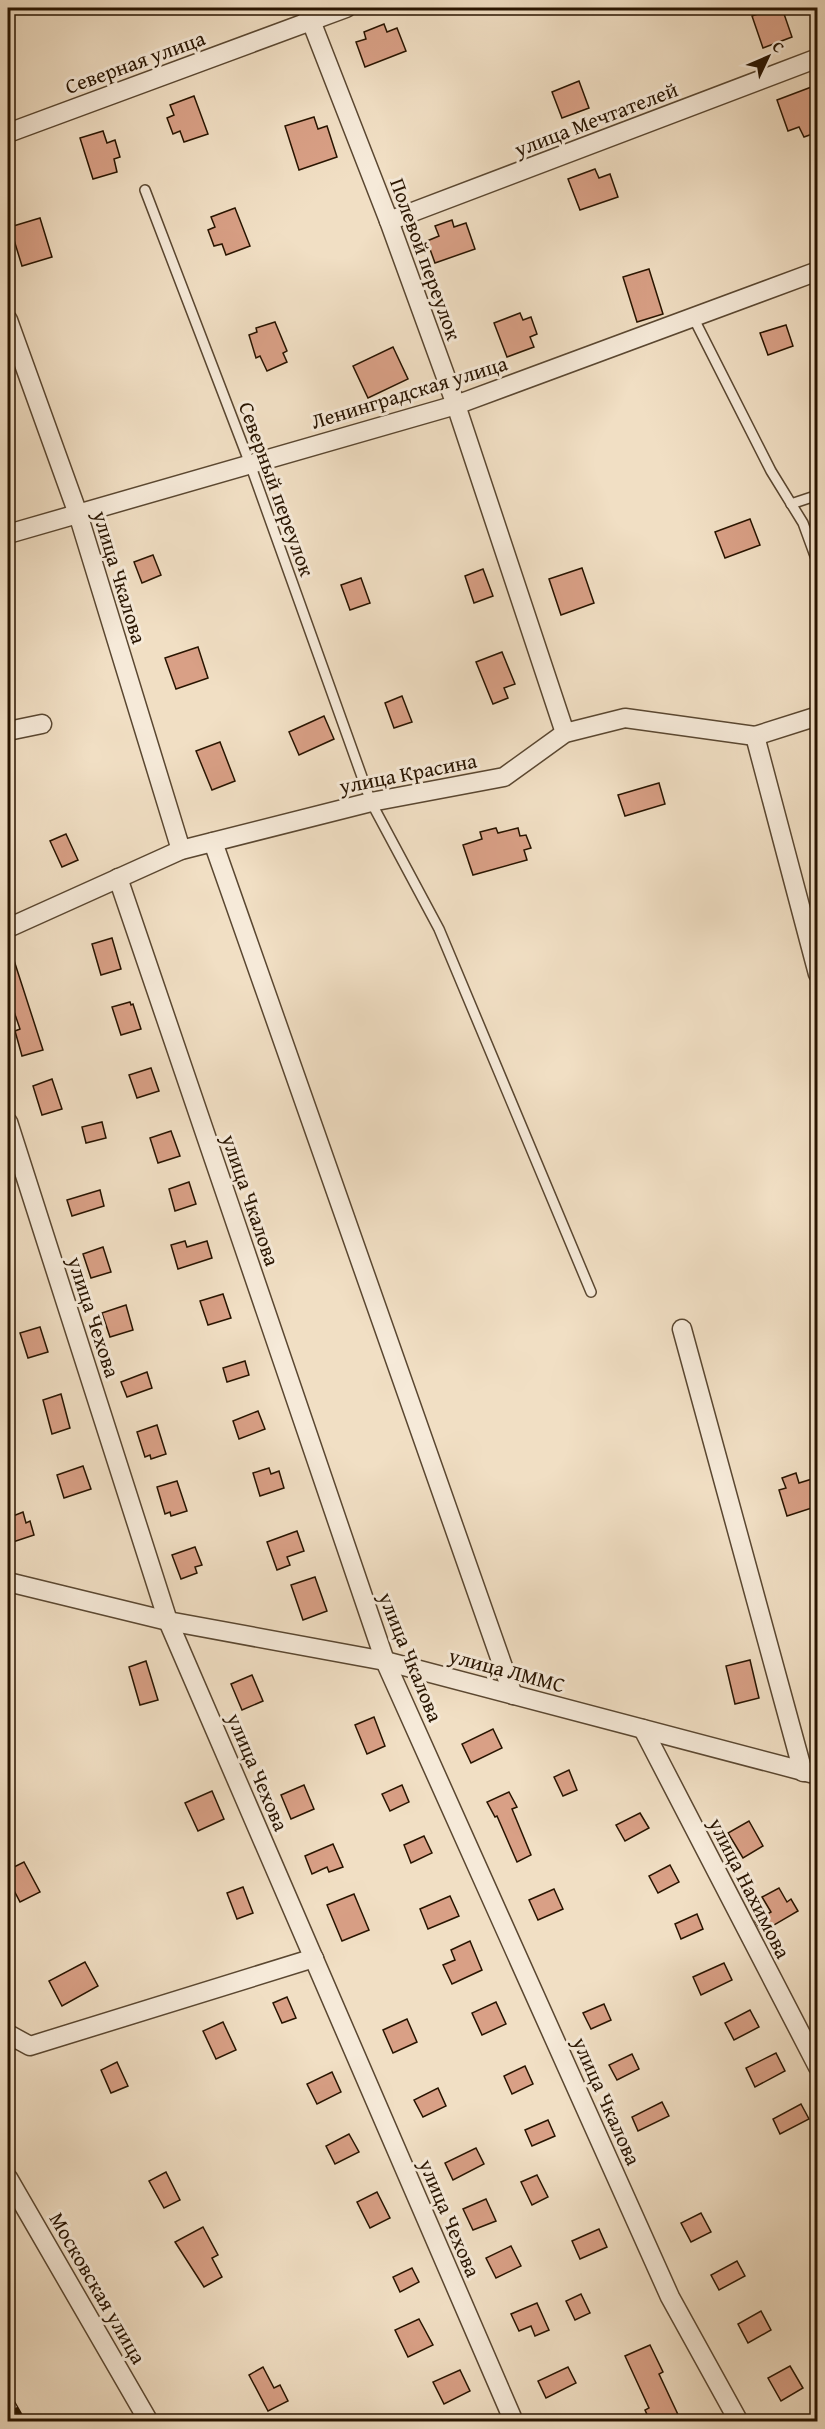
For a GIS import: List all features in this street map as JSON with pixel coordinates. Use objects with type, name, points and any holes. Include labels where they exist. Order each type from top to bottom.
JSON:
[{"type":"street","name":"Северная улица","points":[[8,133],[308,14],[346,8]]},
{"type":"street","name":"Полевой переулок","points":[[308,14],[389,221],[456,405],[565,733]]},
{"type":"street","name":"улица Мечтателей","points":[[389,221],[818,58]]},
{"type":"street","name":"Ленинградская улица","points":[[8,534],[456,405],[818,271]]},
{"type":"street","name":"улица Чкалова","points":[[8,320],[78,514],[181,850]]},
{"type":"street","name":"улица Красина","points":[[8,928],[181,850],[371,802],[504,777],[565,733],[625,718],[755,736],[818,716]]},
{"type":"street","points":[[8,731],[42,724]]},
{"type":"street","points":[[755,736],[818,974]]},
{"type":"street","points":[[213,842],[513,1695]]},
{"type":"street","name":"улица Чкалова","points":[[118,878],[385,1661],[670,2297],[739,2421]]},
{"type":"street","name":"улица Чехова","points":[[8,1122],[168,1621],[514,2421]]},
{"type":"street","points":[[682,1329],[810,1774]]},
{"type":"street","name":"улица ЛММС","points":[[8,1582],[168,1621],[385,1661],[810,1774]]},
{"type":"street","name":"улица Нахимова","points":[[643,1730],[818,2067]]},
{"type":"street","points":[[8,2034],[30,2046],[314,1958]]},
{"type":"street","name":"Московская улица","points":[[8,2178],[149,2421]]},
{"type":"lane","name":"Северный переулок","points":[[145,190],[250,464],[371,802],[439,929],[591,1292]]},
{"type":"lane","points":[[693,317],[771,471],[803,523],[818,564]]},
{"type":"lane","points":[[791,504],[818,495]]},
{"type":"building","points":[[782,8],[792,37],[763,48],[752,16]]},
{"type":"building","points":[[384,24],[387,32],[397,28],[406,51],[365,67],[356,42],[366,39],[364,32]]},
{"type":"building","points":[[579,81],[589,108],[562,118],[552,92]]},
{"type":"building","points":[[814,86],[818,94],[818,132],[804,137],[799,127],[788,131],[777,100]]},
{"type":"building","points":[[194,96],[208,134],[184,142],[180,131],[173,134],[167,118],[174,115],[170,105]]},
{"type":"building","points":[[314,117],[318,129],[327,126],[337,157],[299,170],[285,126]]},
{"type":"building","points":[[103,131],[107,143],[115,140],[120,157],[114,159],[117,172],[93,179],[80,138]]},
{"type":"building","points":[[595,169],[599,178],[610,174],[618,197],[580,210],[568,179]]},
{"type":"building","points":[[235,208],[250,246],[226,255],[222,244],[214,246],[208,230],[215,227],[211,217]]},
{"type":"building","points":[[40,218],[52,257],[22,266],[10,227]]},
{"type":"building","points":[[452,220],[454,227],[466,223],[475,249],[435,263],[427,241],[439,236],[435,226]]},
{"type":"building","points":[[649,269],[663,314],[637,322],[623,277]]},
{"type":"building","points":[[520,313],[523,320],[531,317],[537,334],[530,337],[534,347],[507,357],[494,323]]},
{"type":"building","points":[[275,322],[287,351],[283,353],[287,362],[267,371],[260,356],[256,358],[249,335],[257,332],[256,328]]},
{"type":"building","points":[[786,325],[793,346],[768,355],[760,333]]},
{"type":"building","points":[[393,347],[408,379],[368,398],[353,366]]},
{"type":"building","points":[[750,519],[760,545],[725,558],[715,532]]},
{"type":"building","points":[[153,555],[161,575],[142,583],[134,562]]},
{"type":"building","points":[[582,568],[594,603],[561,615],[549,579]]},
{"type":"building","points":[[483,569],[493,596],[474,603],[465,576]]},
{"type":"building","points":[[361,578],[370,603],[350,610],[341,585]]},
{"type":"building","points":[[198,647],[208,678],[176,689],[165,658]]},
{"type":"building","points":[[502,652],[515,684],[504,688],[508,698],[493,704],[476,662]]},
{"type":"building","points":[[402,696],[412,722],[394,728],[385,703]]},
{"type":"building","points":[[324,716],[334,739],[299,755],[289,732]]},
{"type":"building","points":[[220,742],[235,781],[212,790],[196,751]]},
{"type":"building","points":[[659,783],[665,804],[625,816],[618,795]]},
{"type":"building","points":[[496,828],[498,833],[518,828],[520,836],[526,835],[531,848],[524,850],[527,860],[473,875],[463,845],[482,839],[480,832]]},
{"type":"building","points":[[66,834],[78,860],[62,867],[50,841]]},
{"type":"building","points":[[112,938],[121,969],[101,975],[92,944]]},
{"type":"building","points":[[10,948],[43,1050],[22,1056],[15,1031],[20,1029],[10,1000],[8,1001],[8,949]]},
{"type":"building","points":[[130,1002],[131,1005],[133,1004],[141,1029],[121,1035],[112,1007]]},
{"type":"building","points":[[151,1068],[159,1091],[137,1098],[129,1075]]},
{"type":"building","points":[[52,1079],[62,1109],[42,1115],[33,1086]]},
{"type":"building","points":[[102,1122],[106,1138],[86,1143],[82,1127]]},
{"type":"building","points":[[171,1131],[180,1156],[158,1163],[150,1138]]},
{"type":"building","points":[[189,1182],[196,1204],[175,1211],[169,1189]]},
{"type":"building","points":[[100,1190],[104,1206],[72,1216],[67,1200]]},
{"type":"building","points":[[185,1241],[187,1247],[207,1241],[212,1258],[178,1269],[171,1245]]},
{"type":"building","points":[[103,1247],[111,1272],[91,1278],[83,1254]]},
{"type":"building","points":[[223,1294],[231,1318],[208,1325],[200,1301]]},
{"type":"building","points":[[126,1305],[133,1330],[110,1337],[102,1313]]},
{"type":"building","points":[[40,1327],[48,1352],[28,1358],[20,1333]]},
{"type":"building","points":[[245,1361],[249,1375],[227,1382],[223,1368]]},
{"type":"building","points":[[147,1372],[152,1388],[127,1397],[121,1382]]},
{"type":"building","points":[[61,1394],[70,1428],[52,1434],[43,1400]]},
{"type":"building","points":[[258,1411],[265,1429],[239,1439],[233,1421]]},
{"type":"building","points":[[157,1425],[166,1454],[151,1459],[150,1455],[145,1457],[137,1432]]},
{"type":"building","points":[[83,1466],[91,1489],[64,1498],[57,1475]]},
{"type":"building","points":[[269,1468],[271,1474],[279,1471],[284,1488],[260,1496],[253,1473]]},
{"type":"building","points":[[796,1473],[799,1483],[812,1479],[814,1485],[818,1484],[818,1506],[787,1516],[779,1490],[786,1488],[782,1478]]},
{"type":"building","points":[[177,1481],[187,1511],[171,1516],[170,1512],[165,1514],[157,1487]]},
{"type":"building","points":[[23,1512],[26,1523],[30,1521],[34,1535],[10,1543],[8,1518]]},
{"type":"building","points":[[297,1531],[304,1551],[287,1557],[290,1565],[277,1570],[267,1542]]},
{"type":"building","points":[[195,1547],[202,1565],[195,1567],[197,1573],[181,1579],[172,1555]]},
{"type":"building","points":[[315,1577],[327,1611],[303,1620],[291,1585]]},
{"type":"building","points":[[750,1660],[759,1698],[735,1704],[726,1666]]},
{"type":"building","points":[[146,1661],[158,1700],[140,1705],[129,1667]]},
{"type":"building","points":[[252,1675],[263,1701],[242,1710],[231,1684]]},
{"type":"building","points":[[374,1717],[385,1746],[367,1754],[355,1725]]},
{"type":"building","points":[[493,1729],[502,1748],[471,1763],[462,1744]]},
{"type":"building","points":[[569,1770],[577,1790],[563,1796],[554,1777]]},
{"type":"building","points":[[304,1785],[314,1809],[291,1819],[281,1795]]},
{"type":"building","points":[[402,1785],[409,1802],[390,1811],[382,1794]]},
{"type":"building","points":[[212,1791],[224,1819],[198,1831],[185,1803]]},
{"type":"building","points":[[509,1792],[517,1807],[512,1809],[531,1855],[517,1862],[497,1816],[495,1817],[487,1802]]},
{"type":"building","points":[[640,1813],[649,1828],[625,1841],[616,1825]]},
{"type":"building","points":[[749,1821],[763,1846],[743,1858],[728,1833]]},
{"type":"building","points":[[424,1836],[432,1853],[411,1863],[404,1845]]},
{"type":"building","points":[[333,1844],[343,1867],[329,1872],[327,1867],[312,1874],[305,1856]]},
{"type":"building","points":[[24,1862],[40,1892],[20,1902],[8,1879],[8,1870]]},
{"type":"building","points":[[670,1865],[679,1882],[658,1893],[649,1876]]},
{"type":"building","points":[[243,1887],[253,1913],[237,1919],[227,1893]]},
{"type":"building","points":[[779,1888],[787,1902],[791,1899],[798,1911],[762,1932],[755,1921],[771,1912],[762,1897]]},
{"type":"building","points":[[554,1889],[563,1909],[538,1920],[529,1900]]},
{"type":"building","points":[[354,1894],[369,1930],[342,1941],[327,1905]]},
{"type":"building","points":[[450,1896],[459,1916],[428,1929],[420,1909]]},
{"type":"building","points":[[697,1914],[703,1929],[681,1939],[675,1924]]},
{"type":"building","points":[[470,1941],[482,1970],[452,1984],[443,1965],[455,1960],[451,1950]]},
{"type":"building","points":[[85,1962],[98,1986],[62,2006],[49,1981]]},
{"type":"building","points":[[724,1963],[732,1980],[701,1995],[693,1977]]},
{"type":"building","points":[[287,1997],[296,2018],[282,2023],[273,2003]]},
{"type":"building","points":[[496,2002],[506,2024],[482,2035],[472,2013]]},
{"type":"building","points":[[604,2004],[611,2020],[591,2029],[583,2013]]},
{"type":"building","points":[[750,2010],[759,2027],[734,2040],[725,2023]]},
{"type":"building","points":[[407,2019],[417,2042],[393,2053],[383,2030]]},
{"type":"building","points":[[223,2022],[236,2050],[216,2059],[203,2031]]},
{"type":"building","points":[[776,2053],[785,2071],[755,2087],[746,2068]]},
{"type":"building","points":[[632,2054],[639,2069],[617,2080],[609,2065]]},
{"type":"building","points":[[117,2062],[128,2086],[111,2093],[101,2070]]},
{"type":"building","points":[[525,2066],[533,2084],[512,2094],[504,2076]]},
{"type":"building","points":[[332,2072],[341,2092],[317,2104],[307,2084]]},
{"type":"building","points":[[438,2088],[446,2106],[423,2117],[414,2100]]},
{"type":"building","points":[[662,2102],[669,2116],[638,2131],[632,2117]]},
{"type":"building","points":[[801,2104],[809,2119],[780,2134],[773,2119]]},
{"type":"building","points":[[548,2120],[555,2136],[532,2146],[525,2130]]},
{"type":"building","points":[[349,2134],[359,2152],[335,2164],[326,2146]]},
{"type":"building","points":[[476,2148],[484,2164],[453,2180],[445,2163]]},
{"type":"building","points":[[166,2172],[180,2200],[164,2208],[149,2181]]},
{"type":"building","points":[[537,2175],[548,2197],[532,2205],[521,2182]]},
{"type":"building","points":[[377,2192],[390,2218],[370,2228],[357,2202]]},
{"type":"building","points":[[486,2199],[496,2221],[473,2230],[463,2209]]},
{"type":"building","points":[[701,2213],[711,2232],[691,2242],[681,2223]]},
{"type":"building","points":[[203,2227],[218,2255],[212,2258],[222,2277],[204,2287],[175,2242]]},
{"type":"building","points":[[599,2229],[607,2247],[580,2259],[572,2241]]},
{"type":"building","points":[[511,2246],[521,2266],[496,2278],[486,2258]]},
{"type":"building","points":[[737,2261],[745,2276],[719,2290],[711,2275]]},
{"type":"building","points":[[412,2268],[419,2282],[400,2292],[393,2277]]},
{"type":"building","points":[[581,2294],[590,2313],[575,2320],[566,2301]]},
{"type":"building","points":[[537,2303],[549,2330],[535,2336],[531,2326],[519,2331],[511,2314]]},
{"type":"building","points":[[761,2311],[771,2330],[748,2343],[738,2324]]},
{"type":"building","points":[[419,2319],[433,2345],[408,2357],[395,2330]]},
{"type":"building","points":[[650,2345],[663,2372],[659,2374],[681,2421],[650,2421],[645,2410],[649,2408],[625,2356]]},
{"type":"building","points":[[790,2366],[803,2388],[781,2401],[768,2378]]},
{"type":"building","points":[[263,2367],[274,2388],[280,2385],[288,2401],[268,2411],[249,2375]]},
{"type":"building","points":[[568,2367],[576,2383],[546,2398],[538,2381]]},
{"type":"building","points":[[460,2370],[470,2391],[444,2404],[433,2382]]},
{"type":"railway","points":[[8,2396],[23,2422]]}]
